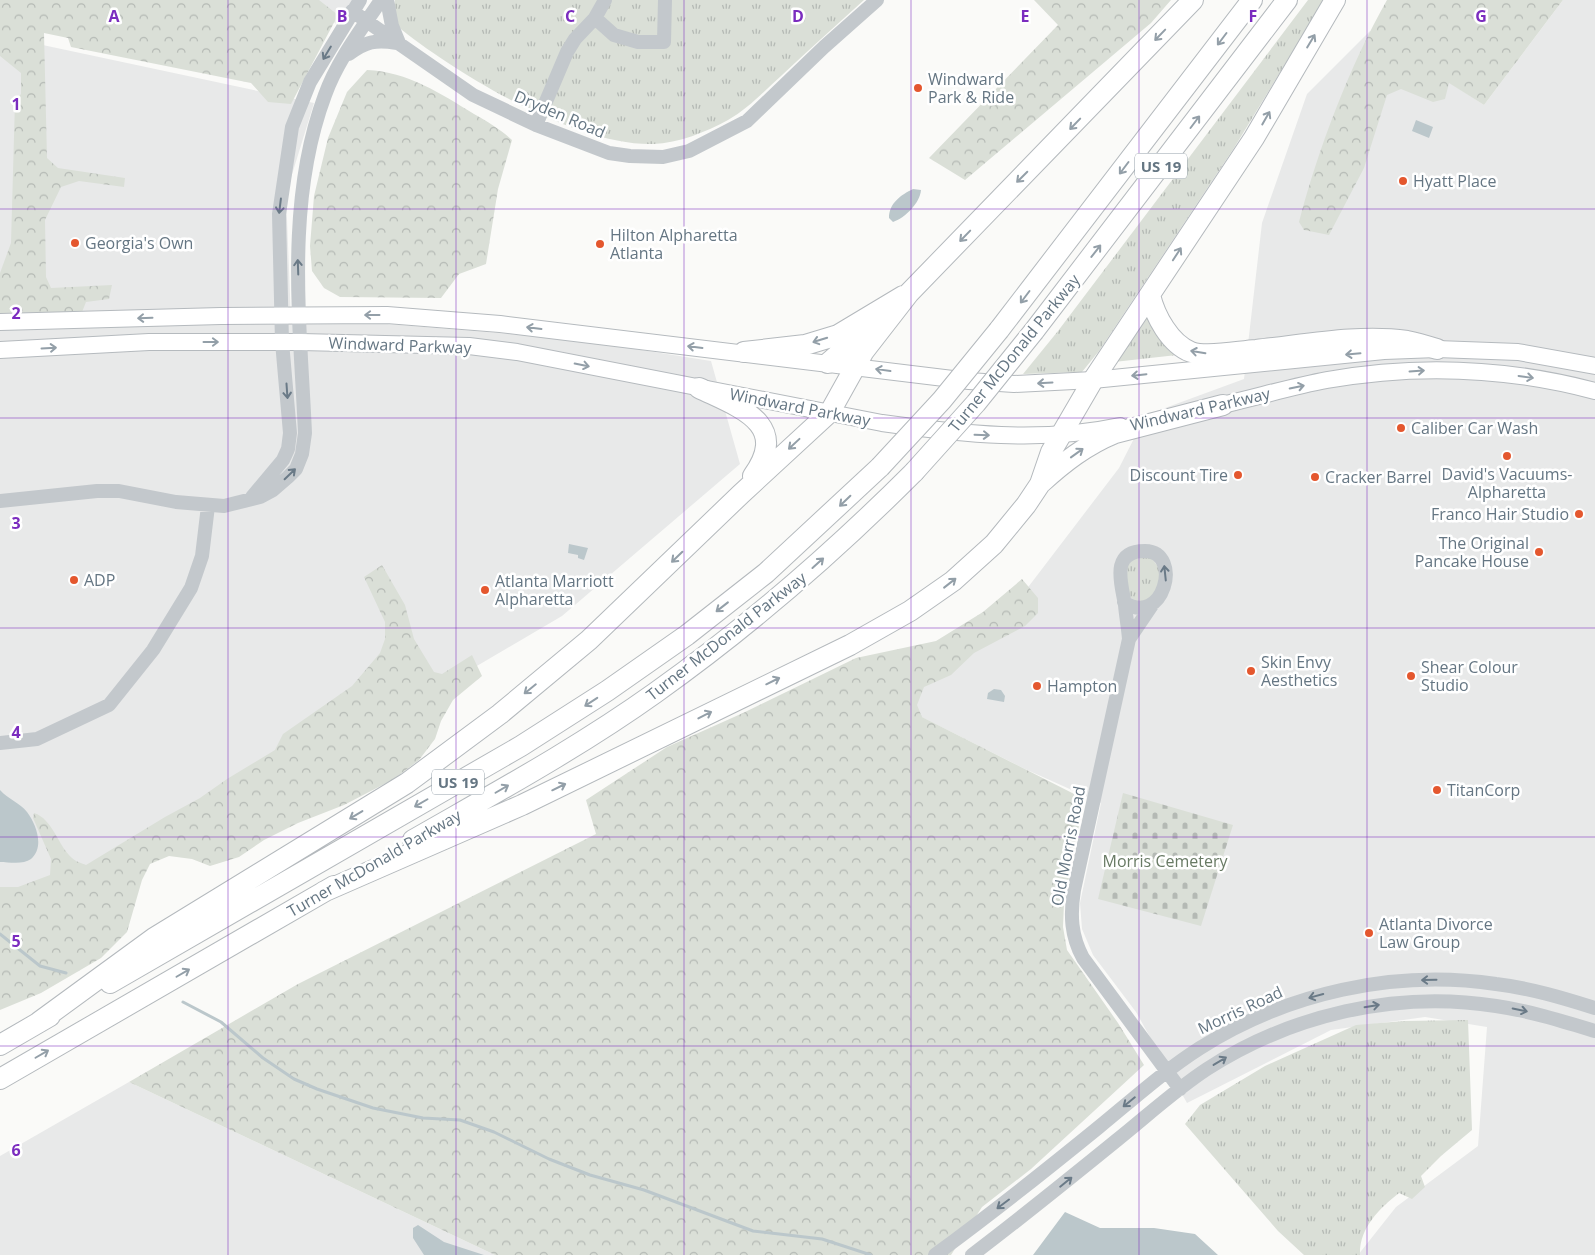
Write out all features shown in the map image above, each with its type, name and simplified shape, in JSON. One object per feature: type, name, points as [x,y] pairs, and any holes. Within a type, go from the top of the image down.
[{"type":"highway","points":[[39,1022],[154,938],[374,804],[436,763],[500,714],[589,640],[741,494],[830,412],[855,366],[909,293],[1194,0]]},
{"type":"highway","name":"Turner McDonald Parkway","points":[[0,1045],[520,746],[607,691],[687,635],[766,573],[880,467],[942,400],[1000,330],[1252,0]]},
{"type":"highway","name":"Turner McDonald Parkway","points":[[0,1079],[540,767],[654,694],[766,609],[858,528],[914,472],[976,403],[1034,331],[1287,0]]},
{"type":"highway","points":[[1040,484],[1051,452],[1093,380],[1254,138],[1335,0]]},
{"type":"highway","points":[[744,352],[805,345],[838,335],[909,293]]},
{"type":"highway","points":[[1150,295],[1152,304],[1165,328],[1176,341],[1191,352],[1222,353],[1365,340],[1408,341],[1437,349]]},
{"type":"highway","points":[[828,363],[863,333],[887,321]]},
{"type":"highway","points":[[699,388],[745,410],[759,422],[765,435],[765,452],[760,467],[741,494]]},
{"type":"highway","points":[[323,892],[522,805],[889,624],[932,597],[974,563],[1013,522],[1040,484],[1075,453],[1099,439],[1115,433],[1223,405]]},
{"type":"main road","name":"Windward Parkway","points":[[0,322],[387,315],[500,324],[744,352],[968,381],[1014,384],[1093,380],[1384,351],[1437,349],[1479,349],[1518,352],[1595,366]]},
{"type":"main road","name":"Windward Parkway","points":[[0,350],[149,342],[393,343],[479,347],[517,352],[882,423],[979,436],[1061,434],[1113,428],[1223,405],[1287,389],[1369,374],[1431,370],[1477,372],[1563,382],[1595,391]]},
{"type":"main road","points":[[1477,372],[1479,349]]},
{"type":"street","points":[[0,501],[98,490],[120,491],[176,502],[224,506],[273,490],[296,469],[302,454],[305,433],[298,256],[301,201],[306,168],[314,128],[325,93],[342,60],[381,0]]},
{"type":"street","points":[[342,60],[361,45],[373,41],[399,43],[392,26],[387,0]]},
{"type":"street","points":[[536,125],[567,52],[575,39],[595,18],[605,0]]},
{"type":"street","points":[[595,18],[614,35],[638,42],[664,42],[666,0]]},
{"type":"street","name":"Dryden Road","points":[[356,6],[367,20],[473,95],[536,125],[609,153],[663,157],[689,151],[747,121],[824,47],[877,0]]},
{"type":"street","points":[[250,499],[274,473],[288,449],[290,433],[282,342],[279,214],[292,127],[310,82],[356,6]]},
{"type":"street","points":[[0,743],[37,739],[109,705],[153,650],[190,588],[202,556],[208,506]]},
{"type":"street","name":"Old Morris Road","points":[[1129,639],[1162,593],[1167,576],[1166,568],[1161,559],[1151,552],[1136,552],[1123,562],[1119,578],[1129,639],[1074,890],[1072,920],[1075,940],[1083,958],[1180,1089]]},
{"type":"street","points":[[1124,602],[1140,608],[1152,605]]},
{"type":"street","name":"Morris Road","points":[[935,1255],[1023,1189],[1167,1071],[1214,1040],[1259,1017],[1317,996],[1380,983],[1433,980],[1489,983],[1524,989],[1595,1008]]},
{"type":"street","points":[[972,1255],[1042,1202],[1180,1089],[1233,1053],[1281,1030],[1333,1014],[1386,1004],[1431,1001],[1487,1004],[1529,1012],[1595,1031]]},
{"type":"shaded area","points":[[304,0],[358,0],[343,29]]},
{"type":"shaded area","points":[[1563,0],[1595,0],[1595,1255],[1358,1255],[1396,1207],[1478,1146],[1487,1027],[1425,1017],[1331,1030],[1187,1103],[1136,1012],[1093,955],[1082,929],[1080,903],[1101,803],[1025,769],[876,694],[955,647],[1029,586],[1119,468],[1146,415],[1244,379],[1262,223],[1307,94],[1370,31],[1484,105]]},
{"type":"shaded area","points":[[0,44],[38,44],[314,103],[286,194],[291,320],[338,320],[572,339],[711,361],[740,464],[562,616],[0,946]]},
{"type":"shaded area","points":[[1416,120],[1433,127],[1429,138],[1412,131]]},
{"type":"shaded area","points":[[913,189],[921,190],[915,205],[907,214],[893,222],[889,218],[893,204]]},
{"type":"shaded area","points":[[569,544],[588,548],[584,560],[578,558],[578,555],[568,553]]},
{"type":"shaded area","points":[[994,689],[1001,690],[1005,696],[1004,702],[987,699],[988,693]]},
{"type":"shaded area","points":[[0,790],[24,809],[36,829],[38,848],[28,861],[20,863],[0,862]]},
{"type":"shaded area","points":[[129,1082],[495,1255],[0,1255],[0,1156]]},
{"type":"shaded area","points":[[1065,1212],[1100,1228],[1154,1228],[1195,1234],[1218,1255],[1033,1255]]},
{"type":"shaded area","points":[[418,1225],[444,1242],[484,1255],[424,1255],[413,1238],[413,1228]]},
{"type":"green space","points":[[0,0],[319,0],[338,15],[291,104],[268,102],[251,83],[71,47],[68,38],[44,33],[47,158],[58,168],[125,178],[124,187],[79,181],[61,187],[45,220],[46,277],[51,288],[112,285],[109,299],[86,302],[82,312],[0,313],[0,273],[11,243],[15,101],[21,94],[21,73],[0,56]]},
{"type":"green space","points":[[395,0],[864,0],[756,100],[735,116],[711,129],[692,136],[673,142],[653,144],[622,141],[589,133],[518,104],[451,65],[397,26],[393,10]]},
{"type":"green space","points":[[1034,0],[1171,0],[1151,23],[965,180],[929,158],[1058,25]]},
{"type":"green space","points":[[1308,0],[1324,0],[1234,148],[1099,351],[1082,372],[1023,374],[1058,331]]},
{"type":"green space","points":[[1387,0],[1563,0],[1484,105],[1449,83],[1445,99],[1433,102],[1401,89],[1387,95],[1364,168],[1329,235],[1304,230],[1299,222],[1325,137],[1360,52]]},
{"type":"green space","points":[[367,70],[396,75],[423,85],[489,123],[512,140],[498,189],[486,264],[459,274],[441,298],[340,297],[324,288],[312,271],[310,246],[314,196],[328,138],[347,92]]},
{"type":"green space","points":[[1147,312],[1177,355],[1114,362]]},
{"type":"green space","points":[[1150,557],[1162,571],[1155,595],[1139,604],[1125,593],[1128,563],[1133,559]]},
{"type":"green space","points":[[382,565],[405,605],[414,639],[434,672],[442,674],[472,655],[482,676],[453,700],[441,721],[435,739],[419,760],[394,779],[344,805],[298,823],[264,840],[239,857],[210,866],[192,859],[169,856],[150,864],[142,880],[127,932],[101,958],[41,993],[0,1010],[0,887],[18,887],[50,875],[51,859],[33,818],[34,813],[46,821],[72,858],[86,865],[200,798],[275,750],[283,734],[352,686],[380,653],[385,639],[385,622],[364,577]]},
{"type":"green space","points":[[1022,579],[1038,598],[1038,613],[1025,626],[974,653],[951,675],[924,687],[917,705],[922,717],[1084,799],[1064,903],[1063,927],[1067,950],[1118,1023],[1144,1065],[1031,1169],[982,1207],[951,1255],[495,1255],[129,1082],[298,984],[596,834],[586,800],[667,747],[743,713],[856,658],[936,641],[983,612]]},
{"type":"green space","name":"Morris Cemetery","points":[[1123,793],[1233,825],[1201,926],[1098,899]]},
{"type":"green space","points":[[1468,1020],[1472,1130],[1421,1176],[1425,1187],[1412,1199],[1399,1193],[1384,1206],[1372,1220],[1363,1236],[1360,1255],[1304,1255],[1278,1231],[1185,1124],[1200,1105],[1265,1066],[1356,1025],[1404,1021]]},
{"type":"waterway","points":[[0,934],[40,966],[66,973]]},
{"type":"waterway","points":[[183,1002],[221,1022],[263,1058],[294,1079],[317,1089],[373,1108],[423,1118],[460,1120],[494,1132],[549,1159],[590,1175],[644,1190],[753,1231],[822,1239],[871,1255]]},
{"type":"place","name":"Windward Park & Ride","points":[[918,88]]},
{"type":"place","name":"Hyatt Place","points":[[1403,181]]},
{"type":"place","name":"Georgia's Own","points":[[75,243]]},
{"type":"place","name":"Hilton Alpharetta Atlanta","points":[[600,244]]},
{"type":"place","name":"Caliber Car Wash","points":[[1401,428]]},
{"type":"place","name":"David's Vacuums- Alpharetta","points":[[1507,456]]},
{"type":"place","name":"Discount Tire","points":[[1238,475]]},
{"type":"place","name":"Cracker Barrel","points":[[1315,477]]},
{"type":"place","name":"Franco Hair Studio","points":[[1579,514]]},
{"type":"place","name":"The Original Pancake House","points":[[1539,552]]},
{"type":"place","name":"ADP","points":[[74,580]]},
{"type":"place","name":"Atlanta Marriott Alpharetta","points":[[485,590]]},
{"type":"place","name":"Skin Envy Aesthetics","points":[[1251,671]]},
{"type":"place","name":"Shear Colour Studio","points":[[1411,676]]},
{"type":"place","name":"Hampton","points":[[1037,686]]},
{"type":"place","name":"TitanCorp","points":[[1437,790]]},
{"type":"place","name":"Atlanta Divorce Law Group","points":[[1369,933]]}]
